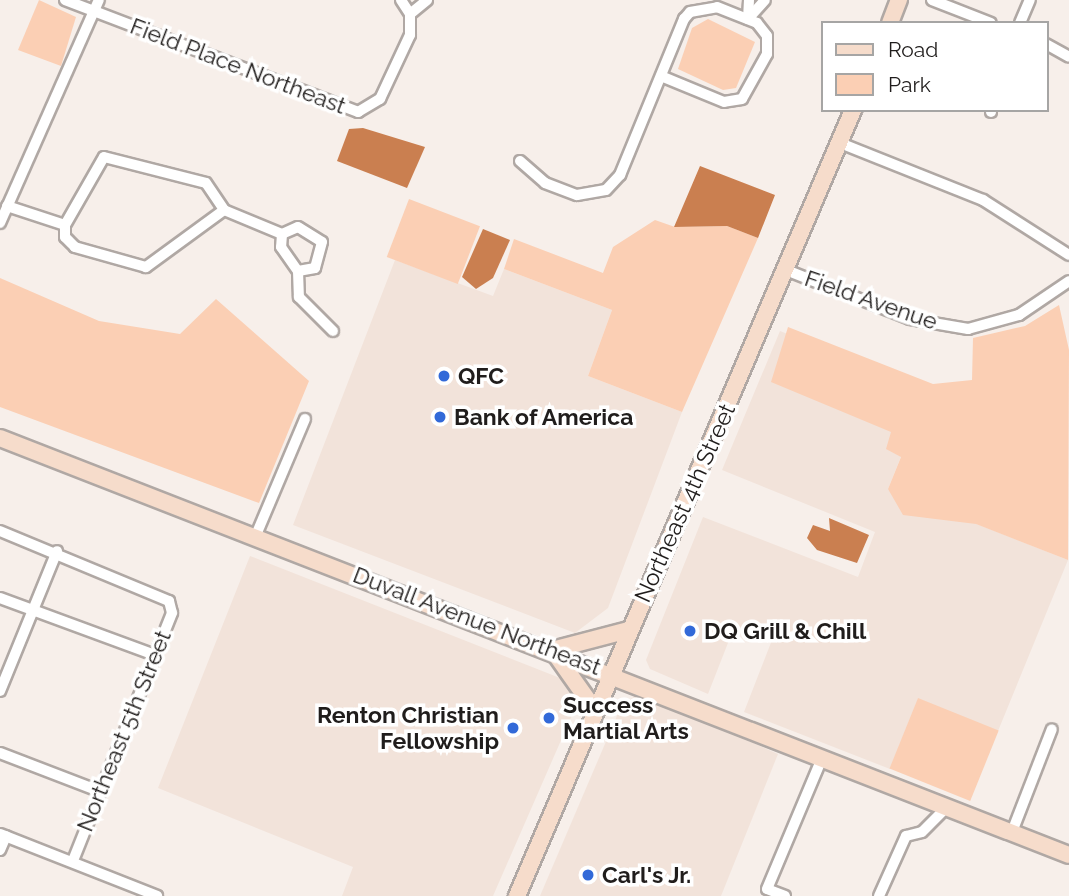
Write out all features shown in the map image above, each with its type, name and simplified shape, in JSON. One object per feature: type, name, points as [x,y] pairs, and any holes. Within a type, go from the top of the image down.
[{"type":"main road","points":[[891,21],[899,0]]},
{"type":"main road","name":"Northeast 4th Street","points":[[517,896],[610,673],[852,112]]},
{"type":"main road","name":"Duvall Avenue Northeast","points":[[0,438],[824,756],[1069,855]]},
{"type":"main road","points":[[595,710],[552,650],[629,630]]},
{"type":"street","name":"Field Place Northeast","points":[[65,0],[358,112],[372,107],[410,35],[410,13]]},
{"type":"street","points":[[0,223],[99,0]]},
{"type":"street","points":[[401,0],[410,13],[427,0]]},
{"type":"street","points":[[748,19],[749,0]]},
{"type":"street","points":[[748,19],[765,0]]},
{"type":"street","points":[[932,0],[965,18]]},
{"type":"street","points":[[1021,21],[1030,0]]},
{"type":"street","points":[[520,161],[545,183],[576,195],[606,190],[620,175],[660,76],[690,12],[707,6],[748,19],[768,43],[753,87],[742,99],[724,102],[660,76]]},
{"type":"street","points":[[1048,45],[1069,57]]},
{"type":"street","points":[[840,142],[983,200],[1069,255]]},
{"type":"street","points":[[65,225],[104,157],[206,183],[224,210],[282,234],[298,226],[322,242],[315,268],[298,271]]},
{"type":"street","points":[[7,206],[65,225],[75,247],[146,267],[224,210]]},
{"type":"street","points":[[282,234],[281,247],[298,271],[299,297],[333,331]]},
{"type":"street","name":"Field Avenue","points":[[786,270],[910,319],[968,329],[1020,314],[1069,281]]},
{"type":"street","points":[[256,536],[305,419]]},
{"type":"street","points":[[0,531],[57,551],[0,691]]},
{"type":"street","name":"Northeast 5th Street","points":[[57,551],[169,601],[172,613],[73,860]]},
{"type":"street","points":[[0,598],[155,655]]},
{"type":"street","points":[[1012,832],[1052,729]]},
{"type":"street","points":[[0,753],[99,791]]},
{"type":"street","points":[[785,896],[767,889],[824,756]]},
{"type":"street","points":[[879,896],[905,835],[922,832],[948,806]]},
{"type":"street","points":[[0,850],[3,835],[73,860],[157,896]]},
{"type":"shaded area","points":[[363,128],[425,147],[407,188],[337,161],[349,129]]},
{"type":"shaded area","points":[[700,166],[775,195],[758,238],[727,226],[674,227]]},
{"type":"shaded area","points":[[483,229],[510,240],[493,278],[476,289],[462,277]]},
{"type":"shaded area","points":[[395,260],[493,296],[504,269],[612,310],[588,376],[682,412],[608,608],[575,633],[293,525]]},
{"type":"shaded area","points":[[780,331],[928,389],[888,489],[1068,560],[998,731],[918,699],[890,769],[744,712],[772,640],[735,625],[708,694],[650,669],[646,660],[703,517],[858,577],[875,532],[722,470]]},
{"type":"shaded area","points":[[829,518],[869,535],[857,563],[817,550],[807,538],[813,525],[830,531]]},
{"type":"shaded area","points":[[250,556],[560,678],[574,690],[576,706],[493,896],[342,896],[353,867],[158,788]]},
{"type":"shaded area","points":[[641,693],[778,754],[721,896],[540,896],[622,704]]},
{"type":"green space","points":[[39,0],[76,17],[61,66],[18,50]]},
{"type":"green space","points":[[708,19],[755,42],[736,88],[723,90],[678,69],[692,28]]},
{"type":"green space","points":[[409,199],[480,226],[458,284],[387,257]]},
{"type":"green space","points":[[655,220],[675,227],[727,226],[758,238],[682,412],[588,376],[612,310],[504,269],[514,239],[603,273],[613,247]]},
{"type":"green space","points":[[0,278],[99,321],[180,334],[216,299],[309,381],[259,503],[0,407]]},
{"type":"green space","points":[[1059,305],[1069,350],[1068,560],[976,524],[903,515],[888,489],[901,457],[886,449],[891,432],[771,382],[788,327],[933,384],[972,380],[973,338],[1025,326]]},
{"type":"green space","points":[[918,698],[999,731],[970,801],[890,768]]},
{"type":"place","name":"QFC","points":[[444,376]]},
{"type":"place","name":"Bank of America","points":[[440,417]]},
{"type":"place","name":"DQ Grill & Chill","points":[[690,631]]},
{"type":"place","name":"Success Martial Arts","points":[[549,718]]},
{"type":"place","name":"Renton Christian Fellowship","points":[[513,728]]},
{"type":"place","name":"Carl's Jr.","points":[[588,875]]}]
